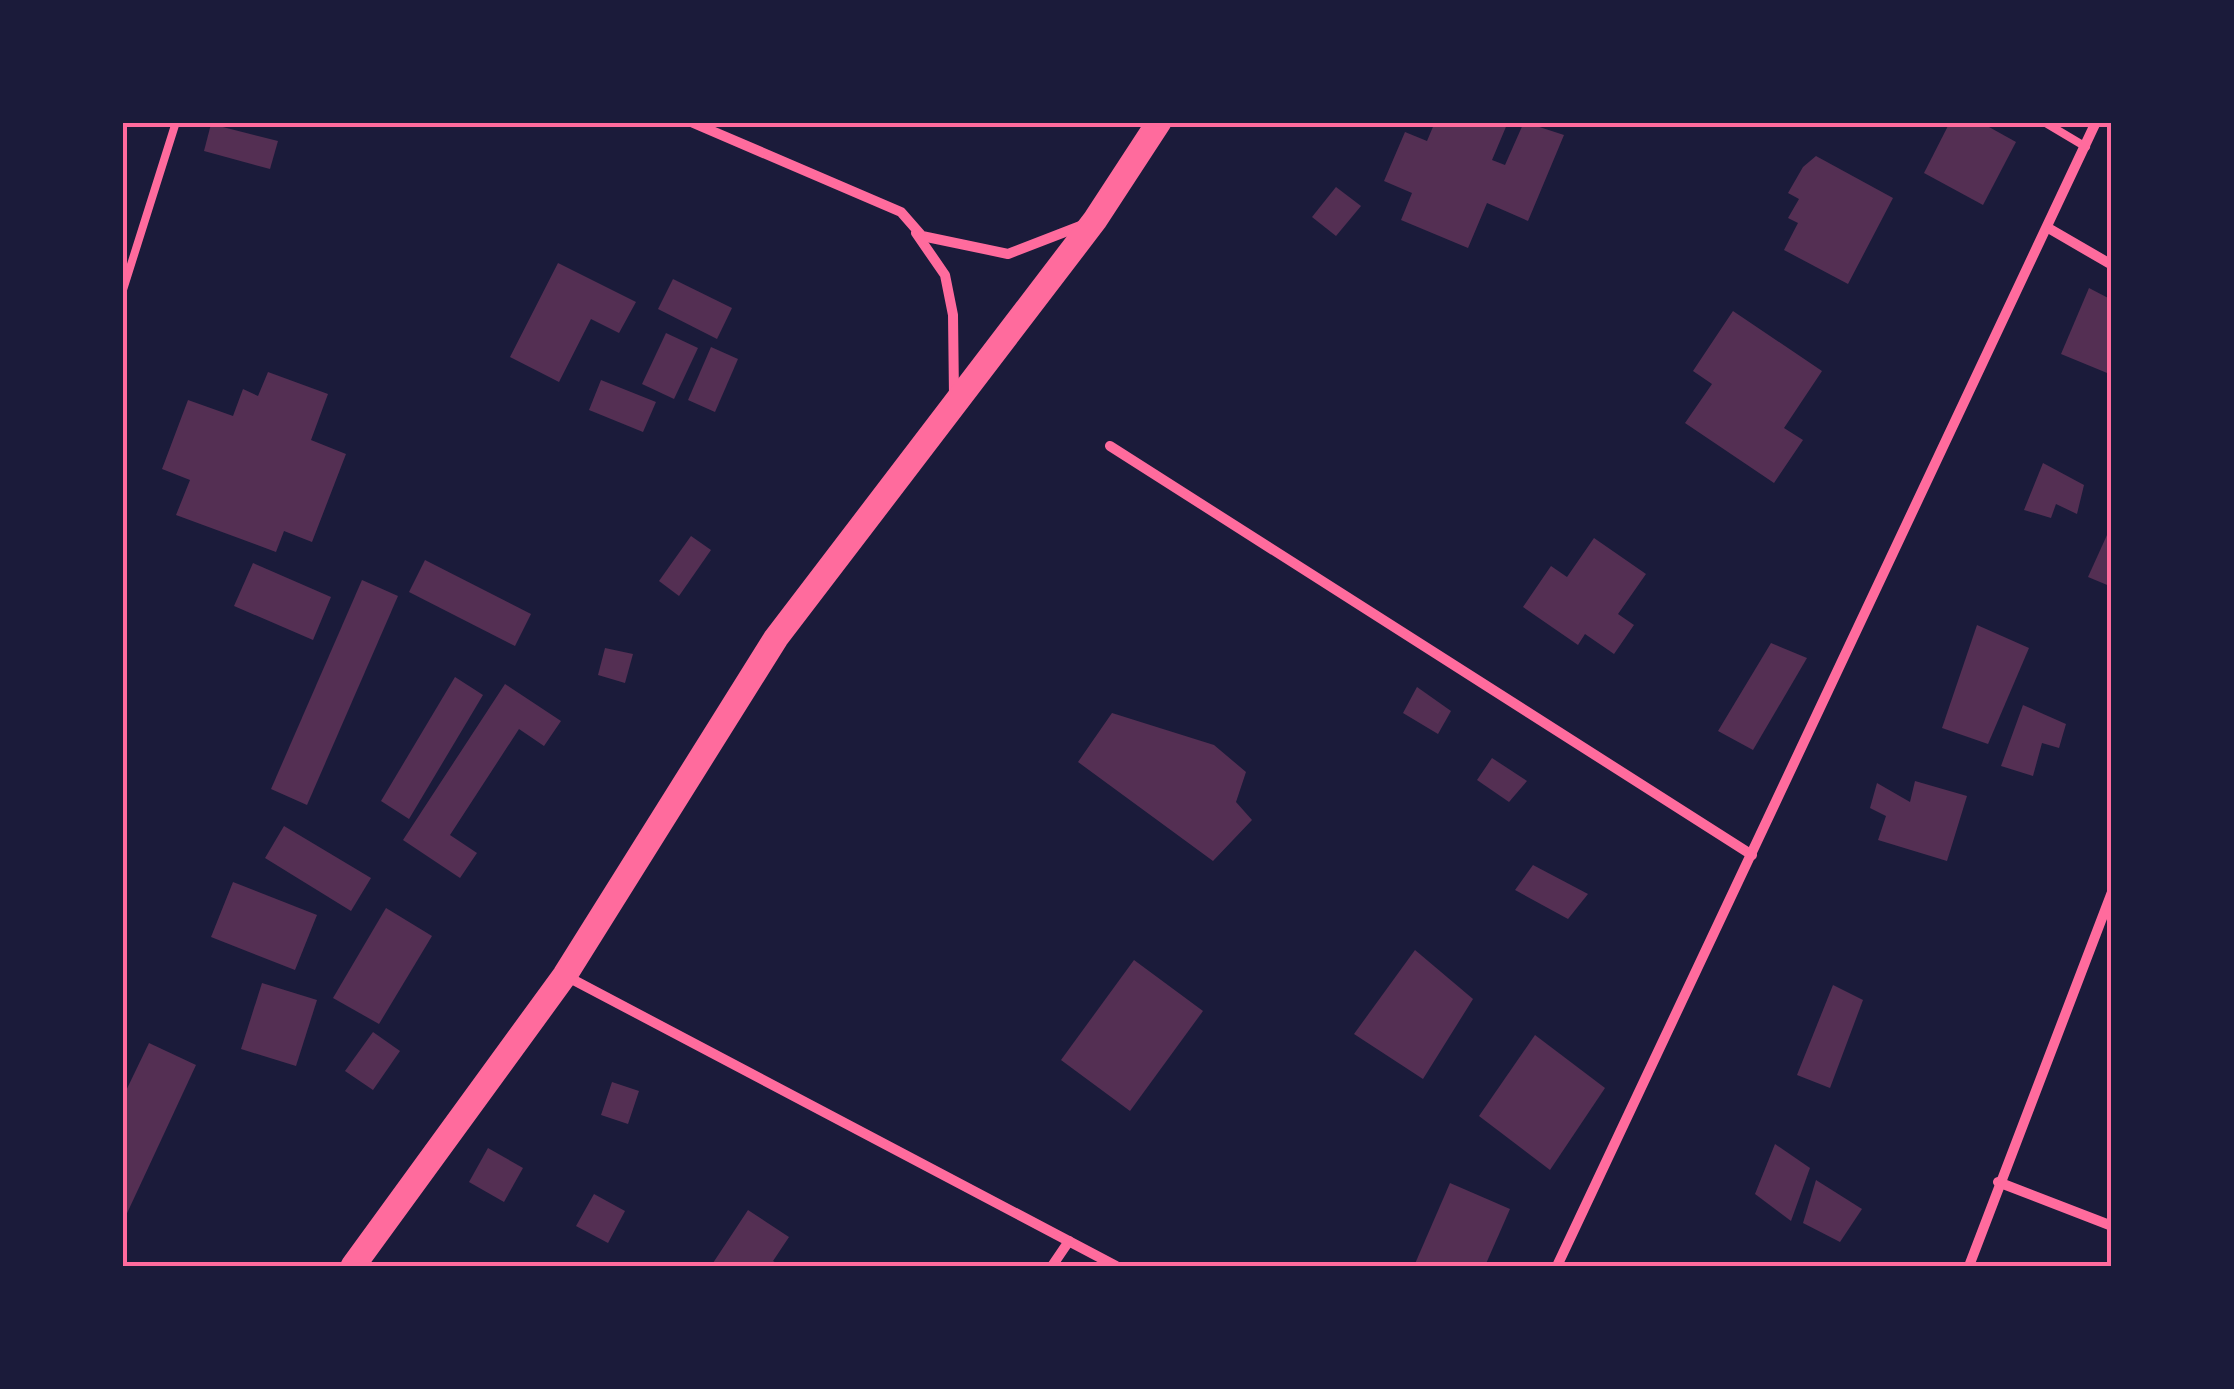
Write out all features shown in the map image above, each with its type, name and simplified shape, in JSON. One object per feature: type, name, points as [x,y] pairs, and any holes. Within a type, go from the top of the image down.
[{"type":"main road","points":[[353,1266],[565,975],[776,638],[1095,220],[1159,122]]},
{"type":"street","points":[[691,122],[902,212],[922,236],[1008,254],[1095,220]]},
{"type":"street","points":[[1557,1266],[2050,229],[2096,122]]},
{"type":"street","points":[[902,212],[946,274],[953,315],[955,405]]},
{"type":"street","points":[[2050,229],[2112,265]]},
{"type":"street","points":[[1110,446],[1752,855]]},
{"type":"street","points":[[1970,1266],[1998,1182],[2112,892]]},
{"type":"street","points":[[565,975],[1116,1266]]},
{"type":"street","points":[[1998,1182],[2112,1226]]},
{"type":"street","points":[[1052,1266],[1068,1241]]},
{"type":"lane","points":[[122,294],[176,122]]},
{"type":"lane","points":[[2044,122],[2086,146]]},
{"type":"building","points":[[1435,122],[1508,122],[1492,160],[1505,165],[1524,122],[1564,135],[1528,221],[1487,203],[1468,248],[1401,220],[1412,193],[1384,181],[1405,132],[1427,141]]},
{"type":"building","points":[[1950,122],[1980,122],[2016,142],[1983,205],[1924,173]]},
{"type":"building","points":[[211,124],[278,141],[270,169],[204,151]]},
{"type":"building","points":[[1816,156],[1893,198],[1848,284],[1784,250],[1798,223],[1788,218],[1799,199],[1788,193],[1803,167]]},
{"type":"building","points":[[1336,187],[1361,206],[1336,236],[1312,217]]},
{"type":"building","points":[[558,263],[636,302],[619,333],[591,319],[559,382],[510,357]]},
{"type":"building","points":[[673,279],[732,308],[717,339],[658,309]]},
{"type":"building","points":[[2089,288],[2112,300],[2112,375],[2061,354]]},
{"type":"building","points":[[1733,311],[1822,371],[1784,428],[1803,440],[1774,483],[1685,423],[1712,384],[1693,371]]},
{"type":"building","points":[[666,333],[698,348],[674,399],[642,384]]},
{"type":"building","points":[[711,347],[738,359],[715,412],[688,400]]},
{"type":"building","points":[[268,372],[328,394],[311,440],[346,454],[312,542],[284,531],[276,552],[176,515],[190,480],[162,469],[188,400],[233,416],[243,389],[258,396]]},
{"type":"building","points":[[601,380],[656,402],[643,432],[589,410]]},
{"type":"building","points":[[2043,463],[2084,485],[2077,514],[2056,504],[2051,518],[2024,510]]},
{"type":"building","points":[[2112,524],[2112,587],[2088,577]]},
{"type":"building","points":[[691,536],[711,550],[679,596],[659,581]]},
{"type":"building","points":[[1594,538],[1646,574],[1618,614],[1634,625],[1614,654],[1585,634],[1578,645],[1523,607],[1551,566],[1567,577]]},
{"type":"building","points":[[425,560],[531,614],[515,646],[409,592]]},
{"type":"building","points":[[253,563],[331,597],[313,640],[234,606]]},
{"type":"building","points":[[362,580],[398,596],[307,805],[271,789]]},
{"type":"building","points":[[1977,625],[2029,648],[1988,744],[1942,728]]},
{"type":"building","points":[[1771,643],[1807,658],[1753,750],[1718,731]]},
{"type":"building","points":[[605,648],[633,654],[625,683],[598,675]]},
{"type":"building","points":[[455,677],[483,695],[409,819],[381,801]]},
{"type":"building","points":[[505,684],[561,721],[544,746],[519,729],[450,835],[477,853],[460,878],[403,840]]},
{"type":"building","points":[[1417,687],[1451,711],[1438,734],[1403,713]]},
{"type":"building","points":[[2023,705],[2066,724],[2059,748],[2042,743],[2033,776],[2001,766]]},
{"type":"building","points":[[1112,713],[1214,745],[1246,772],[1236,802],[1252,820],[1213,861],[1078,762]]},
{"type":"building","points":[[1492,758],[1527,781],[1509,802],[1477,780]]},
{"type":"building","points":[[1915,781],[1967,796],[1947,861],[1878,840],[1886,816],[1870,808],[1877,783],[1910,802]]},
{"type":"building","points":[[284,826],[371,878],[351,911],[265,858]]},
{"type":"building","points":[[1533,865],[1588,894],[1568,919],[1515,890]]},
{"type":"building","points":[[233,882],[317,915],[295,970],[211,937]]},
{"type":"building","points":[[386,908],[432,936],[379,1024],[333,998]]},
{"type":"building","points":[[1415,950],[1473,999],[1423,1079],[1354,1034]]},
{"type":"building","points":[[1134,960],[1203,1011],[1130,1111],[1061,1060]]},
{"type":"building","points":[[262,983],[317,1000],[296,1066],[241,1049]]},
{"type":"building","points":[[1833,985],[1863,1000],[1830,1088],[1797,1075]]},
{"type":"building","points":[[373,1032],[400,1051],[373,1090],[345,1071]]},
{"type":"building","points":[[1535,1035],[1605,1088],[1550,1170],[1479,1116]]},
{"type":"building","points":[[149,1043],[196,1065],[122,1224],[122,1099]]},
{"type":"building","points":[[612,1082],[639,1091],[628,1124],[601,1115]]},
{"type":"building","points":[[1775,1144],[1810,1168],[1791,1221],[1755,1194]]},
{"type":"building","points":[[488,1148],[523,1168],[504,1202],[469,1182]]},
{"type":"building","points":[[1816,1180],[1862,1209],[1840,1242],[1803,1223]]},
{"type":"building","points":[[1450,1183],[1510,1209],[1485,1266],[1414,1266]]},
{"type":"building","points":[[594,1194],[625,1211],[608,1243],[576,1226]]},
{"type":"building","points":[[748,1210],[789,1237],[773,1261],[782,1266],[711,1266]]}]
